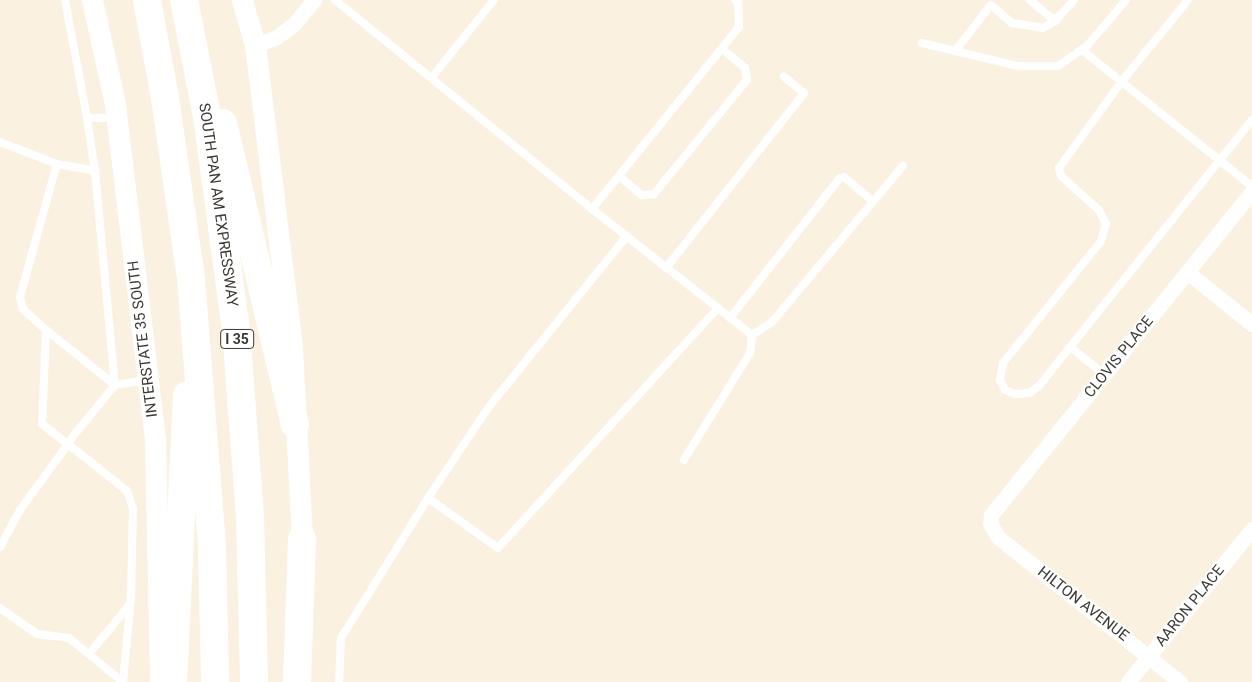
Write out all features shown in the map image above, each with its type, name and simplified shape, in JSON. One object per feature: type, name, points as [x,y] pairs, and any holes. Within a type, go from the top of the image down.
[{"type":"highway","name":"I 35","points":[[147,0],[165,98],[191,278],[212,546],[215,682]]},
{"type":"highway","name":"SOUTH PAN AM EXPRESSWAY","points":[[184,0],[207,116],[236,330],[250,516],[254,682]]},
{"type":"highway","points":[[196,0],[295,425]]},
{"type":"highway","points":[[173,682],[191,278]]},
{"type":"highway","points":[[297,682],[302,539]]},
{"type":"main road","name":"INTERSTATE 35 SOUTH","points":[[92,0],[116,118],[149,380],[159,530],[160,682]]},
{"type":"main road","points":[[242,0],[256,45],[292,347],[308,682]]},
{"type":"street","points":[[256,45],[275,38],[293,25],[314,0]]},
{"type":"street","name":"CLOVIS PLACE","points":[[990,524],[996,507],[1252,192]]},
{"type":"street","points":[[1187,272],[1252,324]]},
{"type":"street","name":"HILTON AVENUE","points":[[990,524],[998,537],[1180,682]]},
{"type":"street","name":"AARON PLACE","points":[[1128,682],[1252,529]]},
{"type":"lane","points":[[65,0],[95,171],[115,386]]},
{"type":"lane","points":[[336,0],[626,237],[752,335]]},
{"type":"lane","points":[[432,77],[494,0]]},
{"type":"lane","points":[[592,209],[739,27],[738,3],[735,0]]},
{"type":"lane","points":[[1030,0],[1055,21]]},
{"type":"lane","points":[[955,51],[993,2],[1012,23],[1026,27],[1043,28],[1055,21],[1074,0]]},
{"type":"lane","points":[[922,44],[1018,66],[1058,66],[1082,50],[1126,0]]},
{"type":"lane","points":[[1188,0],[1122,81],[1059,168],[1061,176],[1099,210],[1106,224],[1101,241],[1003,363],[1000,380],[1005,390],[1015,394],[1029,393],[1039,386],[1252,120]]},
{"type":"lane","points":[[619,176],[642,196],[654,194],[667,179],[747,80],[745,68],[722,49]]},
{"type":"lane","points":[[1082,50],[1252,186]]},
{"type":"lane","points":[[666,268],[804,93],[784,76]]},
{"type":"lane","points":[[87,118],[116,118]]},
{"type":"lane","points":[[0,142],[57,164],[95,171]]},
{"type":"lane","points":[[57,164],[20,297],[23,309],[115,386]]},
{"type":"lane","points":[[752,335],[772,322],[903,166]]},
{"type":"lane","points":[[730,318],[839,179],[844,177],[873,201]]},
{"type":"lane","points":[[339,682],[341,638],[428,498],[488,408],[626,237]]},
{"type":"lane","points":[[428,498],[498,548],[718,308]]},
{"type":"lane","points":[[46,330],[42,424],[127,491],[132,508],[130,604],[123,682]]},
{"type":"lane","points":[[684,460],[750,353],[752,335]]},
{"type":"lane","points":[[1070,347],[1104,374]]},
{"type":"lane","points":[[0,547],[20,510],[68,444],[115,386],[149,380]]},
{"type":"lane","points":[[89,654],[130,604]]},
{"type":"lane","points":[[0,608],[37,634],[69,638],[123,682]]}]
